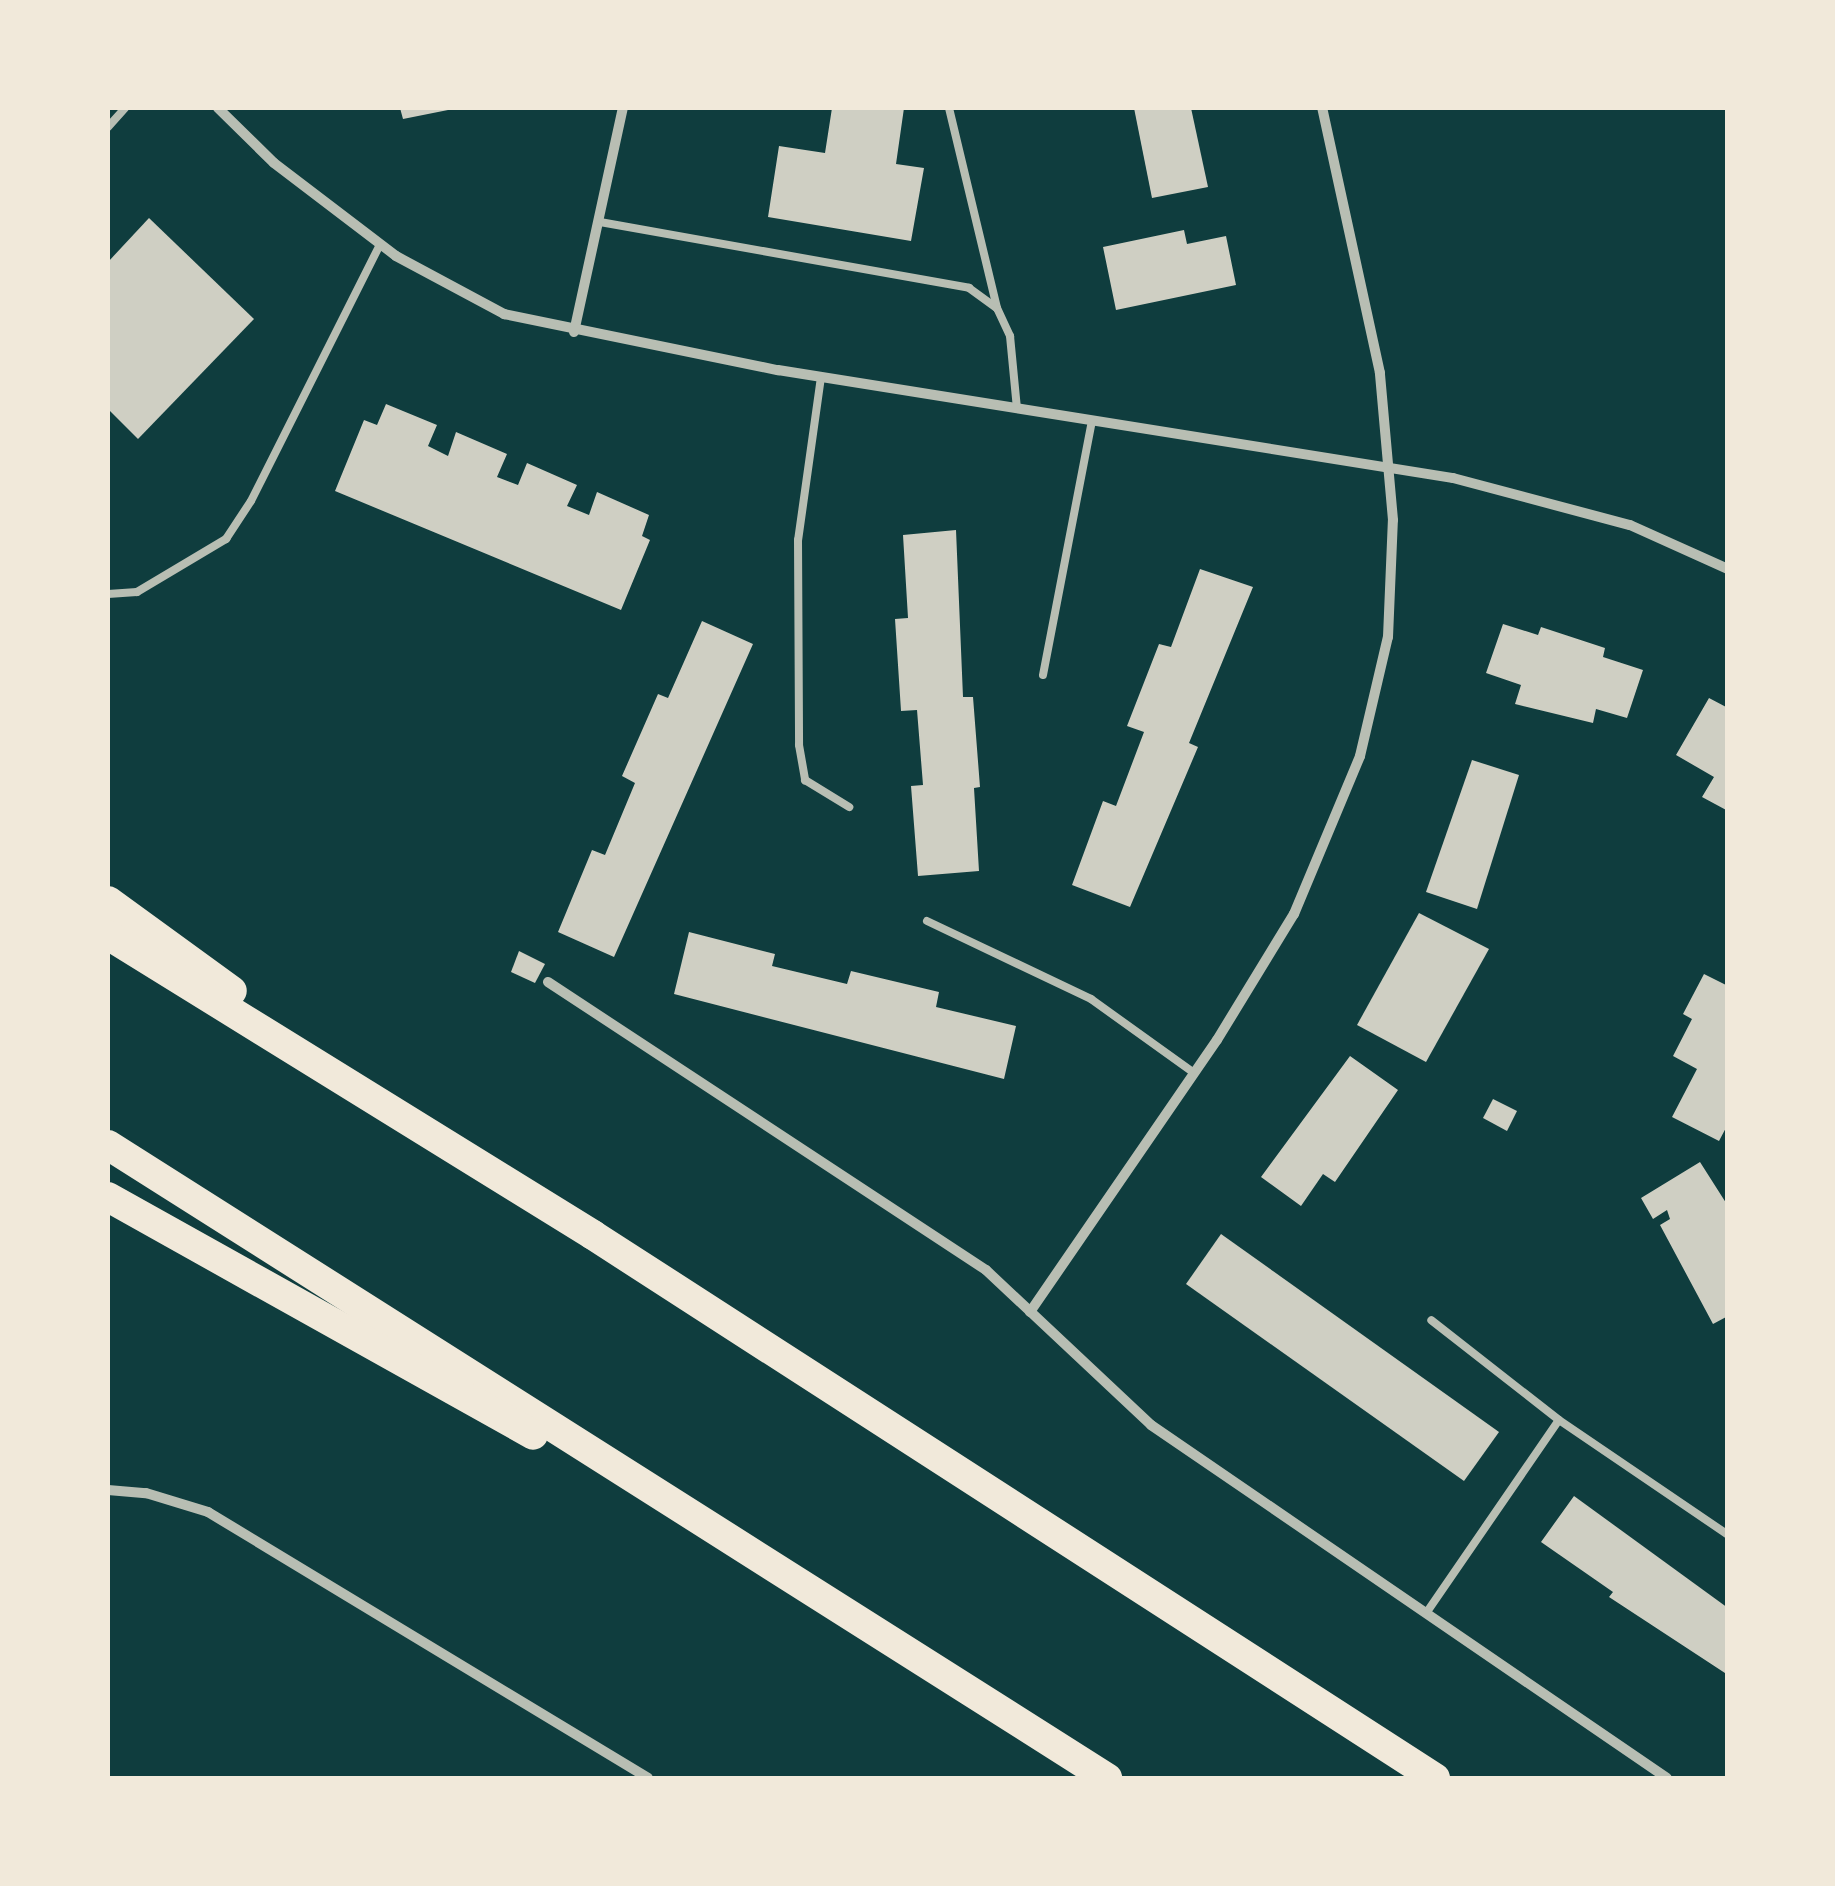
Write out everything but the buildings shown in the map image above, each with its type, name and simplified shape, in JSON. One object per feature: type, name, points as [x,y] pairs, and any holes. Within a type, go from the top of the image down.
[{"type":"highway","points":[[108,901],[450,1147]]},
{"type":"highway","points":[[108,935],[450,1147],[1435,1778]]},
{"type":"highway","points":[[108,1145],[1107,1778]]},
{"type":"highway","points":[[108,1197],[858,1618]]},
{"type":"street","points":[[218,108],[274,163],[380,244],[504,314],[574,332],[821,378],[1454,478],[1630,525],[1728,569]]},
{"type":"street","points":[[574,332],[623,108]]},
{"type":"street","points":[[1030,1312],[1194,1073],[1294,914],[1360,756],[1388,637],[1393,520],[1380,373],[1322,108]]},
{"type":"street","points":[[548,982],[986,1270],[1151,1425],[1429,1609],[1667,1778]]},
{"type":"street","points":[[108,1490],[146,1494],[208,1512],[648,1778]]},
{"type":"lane","points":[[108,127],[125,108]]},
{"type":"lane","points":[[949,108],[997,308],[1010,336],[1017,409]]},
{"type":"lane","points":[[600,222],[969,288],[997,308]]},
{"type":"lane","points":[[108,594],[137,592],[226,539],[252,501],[380,244]]},
{"type":"lane","points":[[821,378],[798,540],[800,745],[805,780],[849,806]]},
{"type":"lane","points":[[1043,675],[1092,421]]},
{"type":"lane","points":[[926,920],[1091,999],[1194,1073]]},
{"type":"lane","points":[[1432,1320],[1559,1420],[1728,1535]]},
{"type":"lane","points":[[1429,1609],[1559,1420]]}]
